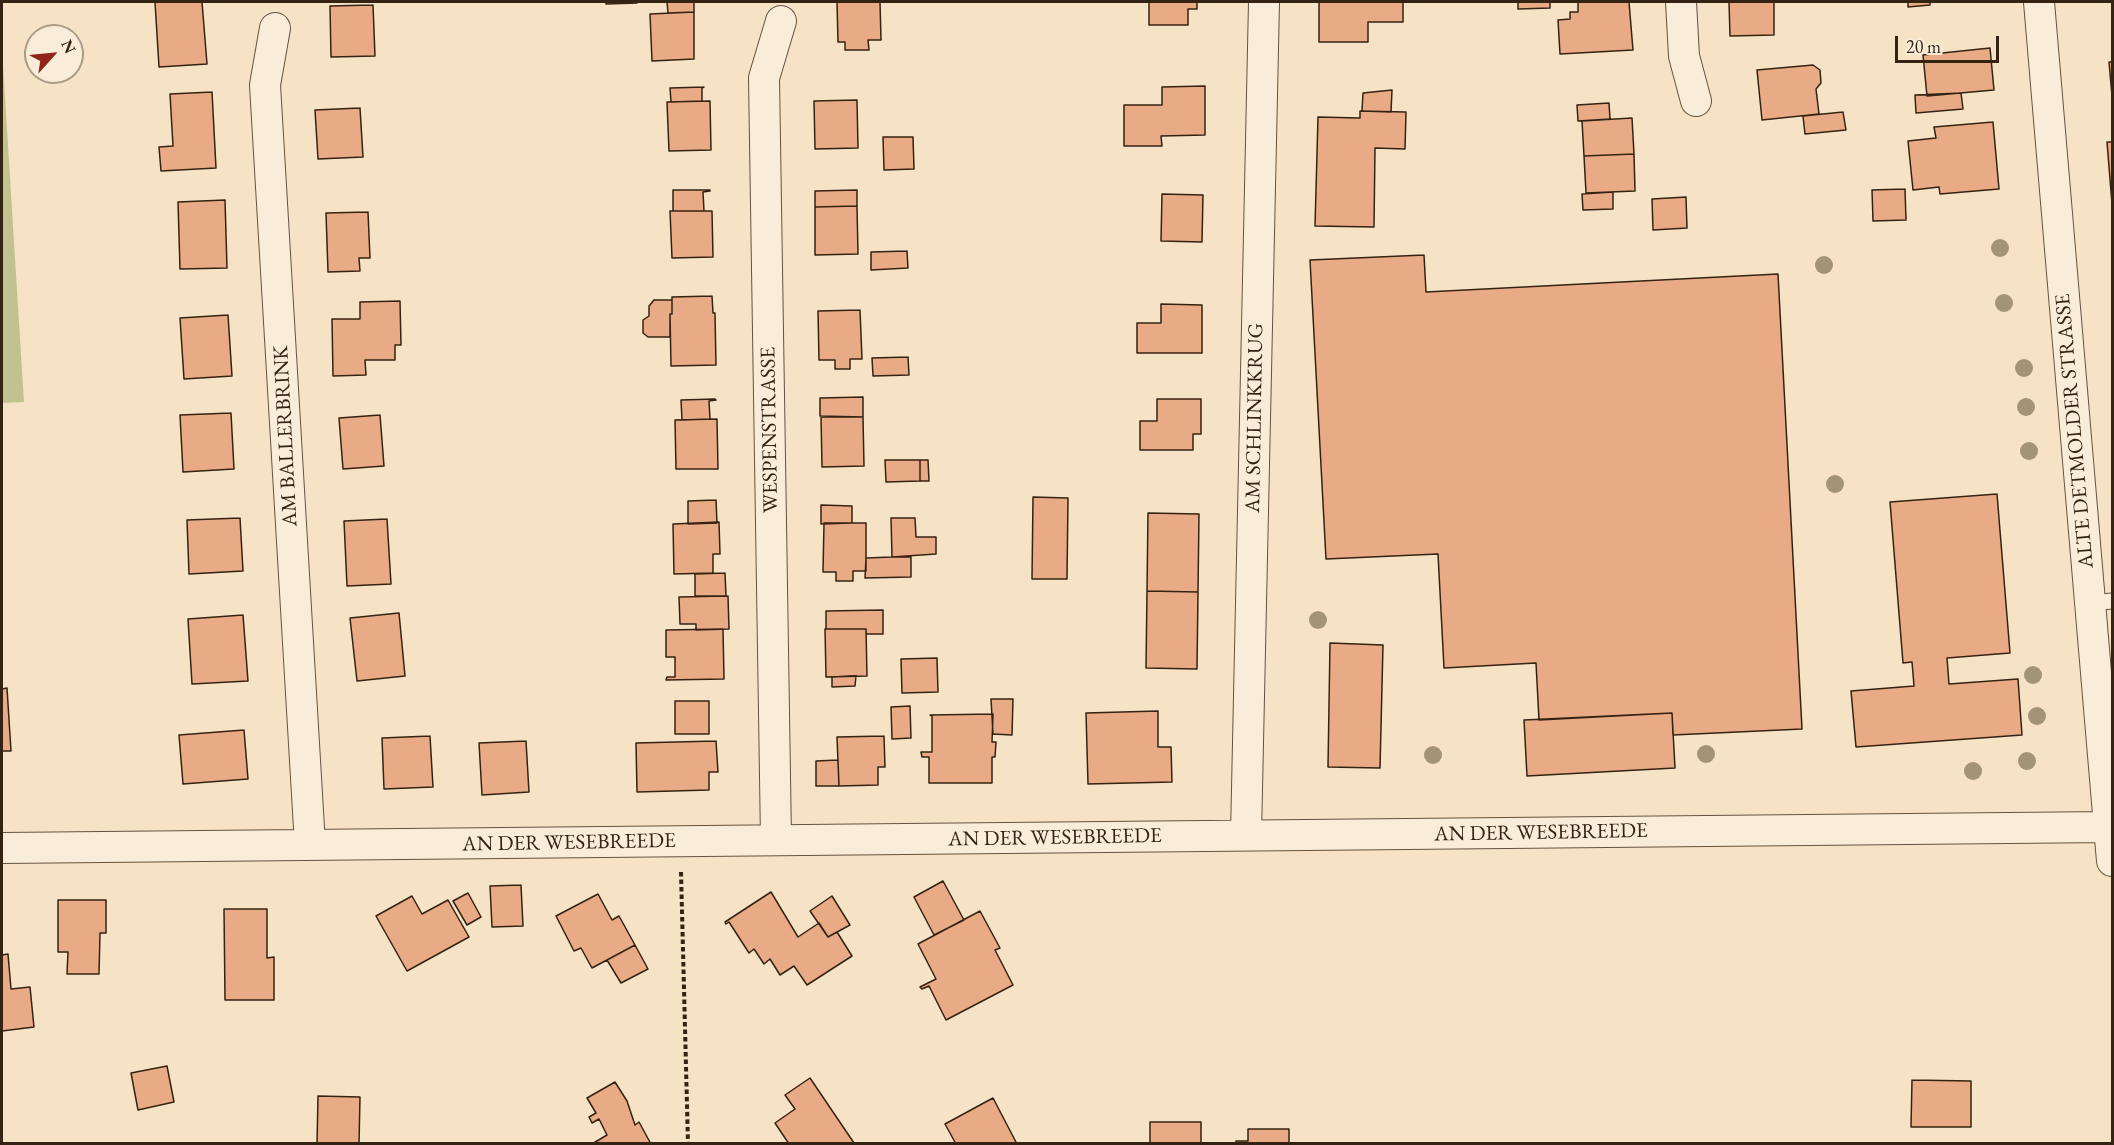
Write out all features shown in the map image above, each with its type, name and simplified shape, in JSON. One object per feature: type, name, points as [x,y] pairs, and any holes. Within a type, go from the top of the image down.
[{"type":"street","name":"AM SCHLINKKRUG","points":[[1246,836],[1264,2]]},
{"type":"street","points":[[1681,2],[1684,56],[1696,101]]},
{"type":"street","name":"ALTE DETMOLDER STRASSE","points":[[2039,2],[2101,602],[2108,827],[2112,861]]},
{"type":"street","name":"WESPENSTRASSE","points":[[776,840],[764,78],[781,21]]},
{"type":"street","name":"AM BALLERBRINK","points":[[275,28],[265,85],[310,845]]},
{"type":"street","name":"AN DER WESEBREEDE","points":[[2,848],[2108,827]]},
{"type":"path","points":[[681,842],[688,1143]]},
{"type":"green space","points":[[2,49],[24,402],[2,403]]},
{"type":"building","points":[[155,2],[202,2],[207,64],[159,67]]},
{"type":"building","points":[[606,2],[637,2],[637,3],[606,4]]},
{"type":"building","points":[[667,2],[694,2],[694,12],[668,13]]},
{"type":"building","points":[[837,2],[880,2],[881,40],[868,40],[869,50],[845,50],[845,42],[838,42]]},
{"type":"building","points":[[1149,2],[1197,2],[1197,9],[1188,9],[1188,25],[1149,25]]},
{"type":"building","points":[[1319,2],[1403,2],[1403,22],[1368,22],[1368,42],[1319,42]]},
{"type":"building","points":[[1518,2],[1550,2],[1550,8],[1518,9]]},
{"type":"building","points":[[1578,2],[1629,2],[1633,50],[1560,54],[1558,20],[1570,19],[1570,12],[1578,12]]},
{"type":"building","points":[[1729,2],[1774,2],[1774,35],[1730,36]]},
{"type":"building","points":[[1908,2],[1930,2],[1930,5],[1908,7]]},
{"type":"building","points":[[373,5],[375,56],[331,57],[330,6]]},
{"type":"building","points":[[694,12],[694,59],[652,61],[650,14]]},
{"type":"building","points":[[1990,48],[1994,90],[1927,96],[1923,55]]},
{"type":"building","points":[[2109,62],[2112,62],[2112,96]]},
{"type":"building","points":[[1813,65],[1820,70],[1821,83],[1816,89],[1819,114],[1762,120],[1757,70]]},
{"type":"building","points":[[1205,86],[1205,135],[1161,136],[1162,146],[1124,146],[1124,105],[1162,105],[1162,87]]},
{"type":"building","points":[[704,87],[702,88],[702,101],[671,102],[670,88]]},
{"type":"building","points":[[1392,90],[1391,112],[1362,111],[1363,93]]},
{"type":"building","points":[[212,92],[216,168],[161,171],[159,147],[173,146],[170,94]]},
{"type":"building","points":[[1961,93],[1963,109],[1916,113],[1915,95]]},
{"type":"building","points":[[857,100],[858,148],[815,149],[814,101]]},
{"type":"building","points":[[710,101],[711,150],[669,151],[667,102]]},
{"type":"building","points":[[1609,103],[1610,119],[1578,121],[1577,105]]},
{"type":"building","points":[[360,108],[363,157],[318,159],[315,110]]},
{"type":"building","points":[[1360,111],[1406,112],[1405,149],[1375,148],[1374,227],[1315,226],[1318,117],[1360,118]]},
{"type":"building","points":[[1843,112],[1846,130],[1805,134],[1803,116]]},
{"type":"building","points":[[1632,118],[1634,154],[1584,156],[1582,121]]},
{"type":"building","points":[[1993,122],[1999,189],[1940,194],[1939,187],[1913,190],[1908,141],[1936,138],[1934,127]]},
{"type":"building","points":[[883,137],[913,137],[914,169],[884,170]]},
{"type":"building","points":[[2107,142],[2112,142],[2112,204]]},
{"type":"building","points":[[1634,154],[1635,191],[1586,193],[1584,156]]},
{"type":"building","points":[[1905,189],[1906,220],[1873,221],[1872,190]]},
{"type":"building","points":[[673,190],[710,190],[703,192],[704,211],[673,211]]},
{"type":"building","points":[[857,190],[857,206],[815,207],[815,191]]},
{"type":"building","points":[[1613,192],[1613,209],[1583,210],[1582,194]]},
{"type":"building","points":[[1162,194],[1203,195],[1202,242],[1161,241]]},
{"type":"building","points":[[1686,197],[1687,228],[1653,230],[1652,199]]},
{"type":"building","points":[[225,200],[227,268],[180,269],[178,202]]},
{"type":"building","points":[[857,206],[858,254],[815,255],[815,207]]},
{"type":"building","points":[[670,211],[712,211],[713,257],[672,258]]},
{"type":"building","points":[[368,212],[370,258],[359,258],[360,271],[328,272],[326,213]]},
{"type":"building","points":[[907,251],[908,268],[871,270],[871,252]]},
{"type":"building","points":[[1424,255],[1426,292],[1778,274],[1802,729],[1673,735],[1672,713],[1539,720],[1536,663],[1444,668],[1438,554],[1326,559],[1310,260]]},
{"type":"building","points":[[712,296],[713,313],[715,313],[716,365],[671,366],[672,297]]},
{"type":"building","points":[[654,300],[672,300],[670,337],[648,337],[643,333],[643,320],[649,316],[649,306]]},
{"type":"building","points":[[400,301],[401,345],[395,345],[395,360],[365,360],[366,375],[333,376],[332,319],[360,319],[360,302]]},
{"type":"building","points":[[1161,304],[1202,305],[1202,353],[1137,353],[1137,323],[1161,323]]},
{"type":"building","points":[[860,310],[862,359],[850,359],[850,369],[835,369],[835,360],[819,360],[818,311]]},
{"type":"building","points":[[228,315],[232,376],[184,379],[180,318]]},
{"type":"building","points":[[908,357],[909,375],[873,376],[872,358]]},
{"type":"building","points":[[863,397],[863,417],[820,416],[820,398]]},
{"type":"building","points":[[715,399],[709,401],[710,419],[682,420],[681,400]]},
{"type":"building","points":[[1157,399],[1201,399],[1201,434],[1193,434],[1193,450],[1140,450],[1140,421],[1157,421]]},
{"type":"building","points":[[231,413],[234,469],[183,472],[180,415]]},
{"type":"building","points":[[380,415],[384,466],[343,469],[339,418]]},
{"type":"building","points":[[821,417],[863,417],[864,466],[822,467]]},
{"type":"building","points":[[717,419],[718,469],[676,469],[675,420]]},
{"type":"building","points":[[885,460],[920,460],[920,481],[886,482]]},
{"type":"building","points":[[920,460],[928,460],[929,481],[920,481]]},
{"type":"building","points":[[1997,494],[2010,653],[1947,658],[1949,684],[2018,679],[2022,735],[1856,747],[1851,691],[1914,686],[1912,662],[1903,663],[1890,502]]},
{"type":"building","points":[[1033,497],[1068,498],[1067,579],[1032,579]]},
{"type":"building","points":[[716,500],[717,523],[688,524],[688,501]]},
{"type":"building","points":[[821,505],[852,506],[852,523],[821,524]]},
{"type":"building","points":[[1148,513],[1199,514],[1198,592],[1147,591]]},
{"type":"building","points":[[240,518],[243,571],[189,574],[187,520]]},
{"type":"building","points":[[891,518],[915,518],[916,537],[936,537],[936,554],[892,557]]},
{"type":"building","points":[[387,519],[391,584],[347,586],[344,521]]},
{"type":"building","points":[[719,522],[720,554],[713,554],[713,573],[674,574],[673,524]]},
{"type":"building","points":[[824,523],[866,523],[866,571],[853,571],[853,581],[836,581],[836,572],[823,572]]},
{"type":"building","points":[[911,557],[911,577],[865,578],[866,558]]},
{"type":"building","points":[[725,573],[726,596],[695,596],[695,574]]},
{"type":"building","points":[[1147,591],[1198,592],[1197,669],[1146,668]]},
{"type":"building","points":[[728,596],[729,629],[696,630],[696,624],[680,624],[679,597]]},
{"type":"building","points":[[883,610],[883,634],[866,634],[866,629],[826,629],[826,611]]},
{"type":"building","points":[[399,613],[405,676],[357,681],[350,618]]},
{"type":"building","points":[[243,615],[248,681],[192,684],[188,619]]},
{"type":"building","points":[[723,629],[724,679],[666,680],[667,677],[675,677],[675,657],[666,657],[666,630]]},
{"type":"building","points":[[825,629],[866,629],[867,676],[826,677]]},
{"type":"building","points":[[1330,643],[1383,645],[1380,768],[1328,767]]},
{"type":"building","points":[[937,658],[938,692],[902,693],[901,659]]},
{"type":"building","points":[[856,676],[855,686],[832,687],[832,677]]},
{"type":"building","points":[[7,688],[11,751],[2,751],[2,689]]},
{"type":"building","points":[[991,699],[1013,699],[1012,735],[993,734]]},
{"type":"building","points":[[675,701],[709,701],[709,734],[675,734]]},
{"type":"building","points":[[910,706],[911,738],[892,739],[891,707]]},
{"type":"building","points":[[1158,711],[1158,747],[1171,747],[1172,782],[1088,784],[1086,713]]},
{"type":"building","points":[[1672,713],[1675,768],[1527,776],[1524,720]]},
{"type":"building","points":[[993,714],[992,742],[996,742],[995,757],[992,757],[992,783],[929,783],[929,757],[922,757],[921,752],[932,752],[932,716],[930,715]]},
{"type":"building","points":[[244,730],[248,779],[183,784],[179,735]]},
{"type":"building","points":[[430,736],[433,787],[384,789],[382,738]]},
{"type":"building","points":[[884,736],[885,767],[878,767],[878,785],[839,786],[837,737]]},
{"type":"building","points":[[526,741],[529,792],[482,795],[479,743]]},
{"type":"building","points":[[716,741],[718,772],[709,772],[709,790],[637,792],[636,743]]},
{"type":"building","points":[[838,760],[839,786],[816,786],[816,761]]},
{"type":"building","points":[[943,881],[964,920],[934,935],[914,897]]},
{"type":"building","points":[[521,885],[523,926],[492,927],[490,886]]},
{"type":"building","points":[[771,892],[798,937],[819,923],[828,937],[837,932],[852,956],[807,985],[794,966],[780,975],[770,959],[764,964],[754,949],[749,953],[729,922],[726,924],[725,922]]},
{"type":"building","points":[[468,893],[481,917],[467,925],[453,901]]},
{"type":"building","points":[[598,894],[612,920],[619,916],[635,945],[592,968],[581,948],[574,951],[556,916]]},
{"type":"building","points":[[412,896],[422,914],[448,900],[469,937],[407,971],[376,916]]},
{"type":"building","points":[[832,896],[850,925],[828,937],[810,911]]},
{"type":"building","points":[[58,900],[106,900],[106,933],[100,933],[99,974],[67,974],[68,952],[58,952]]},
{"type":"building","points":[[224,909],[267,909],[267,958],[274,957],[274,1000],[225,1000]]},
{"type":"building","points":[[980,911],[1000,948],[995,950],[1013,985],[946,1020],[929,986],[922,989],[920,987],[936,979],[918,944]]},
{"type":"building","points":[[635,945],[648,969],[621,983],[607,960]]},
{"type":"building","points":[[8,954],[11,989],[30,987],[34,1027],[2,1031],[2,955]]},
{"type":"building","points":[[167,1066],[174,1102],[138,1110],[131,1073]]},
{"type":"building","points":[[810,1078],[854,1143],[789,1144],[775,1123],[795,1109],[785,1095]]},
{"type":"building","points":[[1912,1080],[1971,1081],[1971,1127],[1911,1127]]},
{"type":"building","points":[[615,1082],[627,1101],[635,1125],[639,1122],[651,1144],[592,1144],[607,1135],[599,1119],[592,1123],[589,1117],[596,1113],[587,1098]]},
{"type":"building","points":[[318,1096],[360,1097],[359,1144],[317,1144]]},
{"type":"building","points":[[993,1098],[1017,1144],[956,1144],[945,1124]]},
{"type":"building","points":[[1150,1122],[1201,1122],[1201,1144],[1150,1144]]},
{"type":"building","points":[[1248,1129],[1289,1129],[1289,1144],[1236,1144],[1236,1141],[1248,1141]]}]
